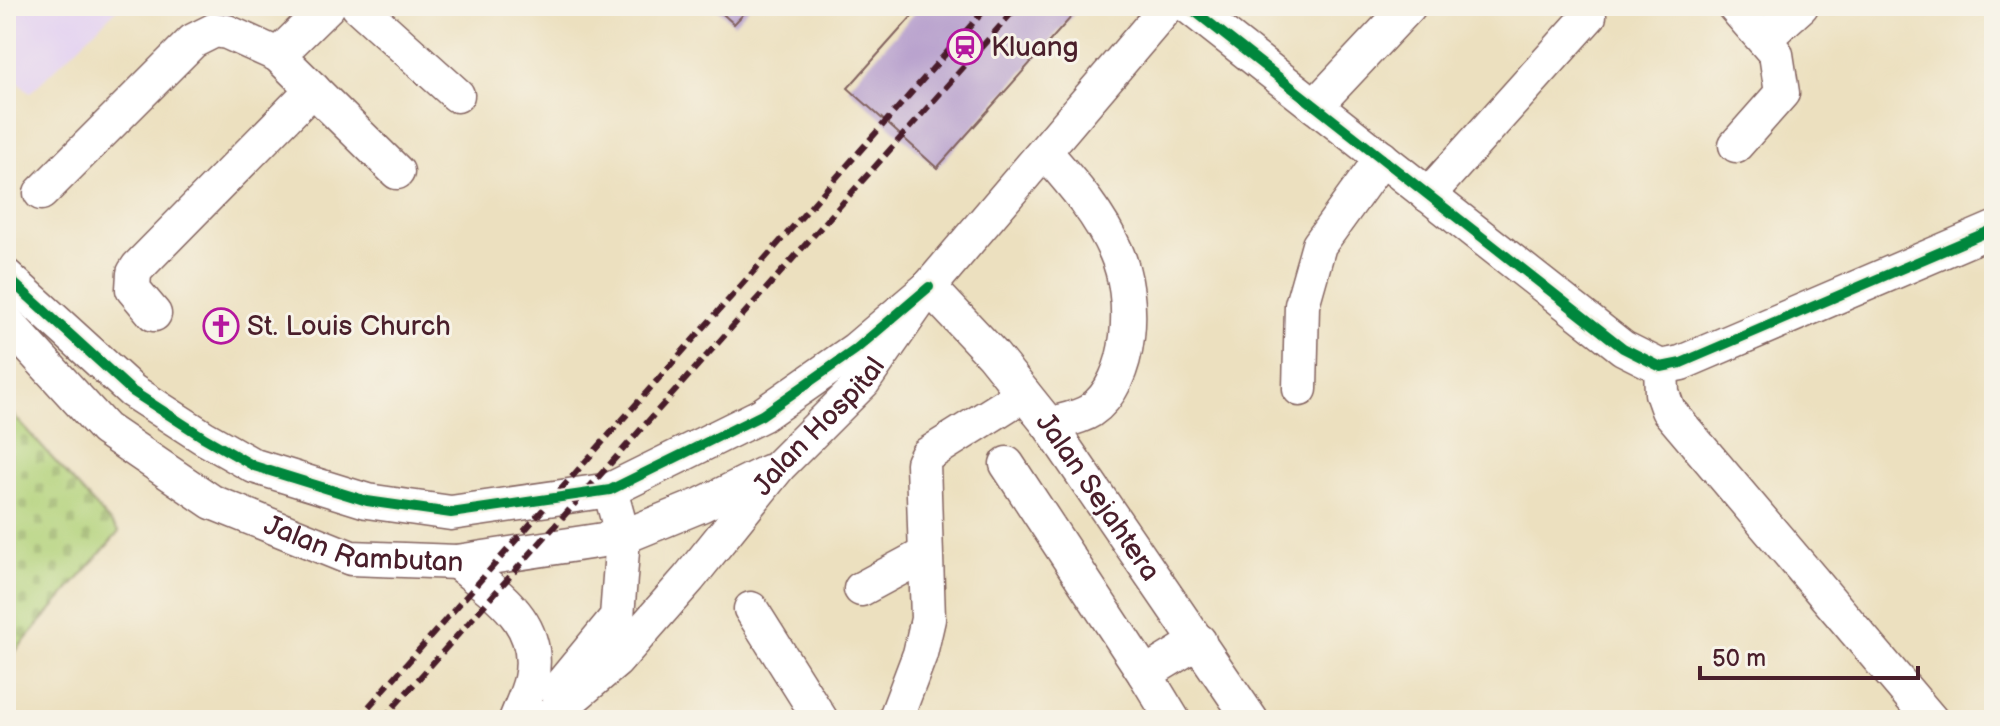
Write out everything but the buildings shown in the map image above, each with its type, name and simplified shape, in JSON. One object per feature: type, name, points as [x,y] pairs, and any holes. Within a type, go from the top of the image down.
[{"type":"street","points":[[278,55],[328,6]]},
{"type":"street","points":[[358,6],[457,95]]},
{"type":"street","name":"Jalan Hospital","points":[[546,720],[616,661],[689,578],[779,466],[863,382],[929,287],[1168,6]]},
{"type":"street","points":[[1188,6],[1623,348],[1661,367],[1681,363],[1994,229]]},
{"type":"street","points":[[1315,106],[1409,6]]},
{"type":"street","points":[[1734,6],[1776,54],[1782,93],[1736,145]]},
{"type":"street","points":[[1764,39],[1801,6]]},
{"type":"street","points":[[1428,195],[1589,16]]},
{"type":"street","points":[[41,193],[193,41],[203,33],[215,30],[227,32],[278,55],[397,172]]},
{"type":"street","points":[[154,314],[133,289],[134,273],[138,267],[313,89]]},
{"type":"street","points":[[1045,152],[1089,204],[1117,254],[1130,308],[1123,359],[1108,393],[1089,412],[1049,425]]},
{"type":"street","points":[[1300,389],[1302,305],[1319,245],[1382,158]]},
{"type":"street","name":"Jalan Rambutan","points":[[6,276],[132,391],[254,466],[367,501],[451,513],[610,490],[762,415],[855,350],[929,287]]},
{"type":"street","name":"Jalan Sejahtera","points":[[929,287],[992,354],[1049,425],[1251,720]]},
{"type":"street","name":"Jalan Rambutan","points":[[6,321],[105,429],[212,502],[351,558],[457,562],[623,537],[701,505],[779,466]]},
{"type":"street","points":[[1661,367],[1662,393],[1668,410],[1931,720]]},
{"type":"street","points":[[895,720],[920,654],[928,619],[922,471],[927,455],[1024,394]]},
{"type":"street","points":[[1007,464],[1173,720]]},
{"type":"street","points":[[533,720],[617,617],[623,537],[610,490]]},
{"type":"street","points":[[861,589],[924,555]]},
{"type":"street","points":[[457,562],[518,613],[532,645],[531,678],[516,720]]},
{"type":"street","points":[[751,609],[821,720]]},
{"type":"street","points":[[1145,674],[1199,641]]},
{"type":"shaded area","points":[[6,6],[120,6],[30,93],[6,71]]},
{"type":"green space","points":[[6,407],[119,532],[6,662]]},
{"type":"railway","points":[[357,720],[988,6]]},
{"type":"railway","points":[[382,720],[1018,6]]},
{"type":"cycle path","points":[[1188,6],[1623,348],[1661,367],[1681,363],[1994,229]]},
{"type":"cycle path","points":[[6,276],[132,391],[254,466],[367,501],[451,513],[610,490],[762,415],[855,350],[929,287]]},
{"type":"place","name":"Kluang","points":[[965,47]]},
{"type":"place","name":"St. Louis Church","points":[[221,326]]}]
